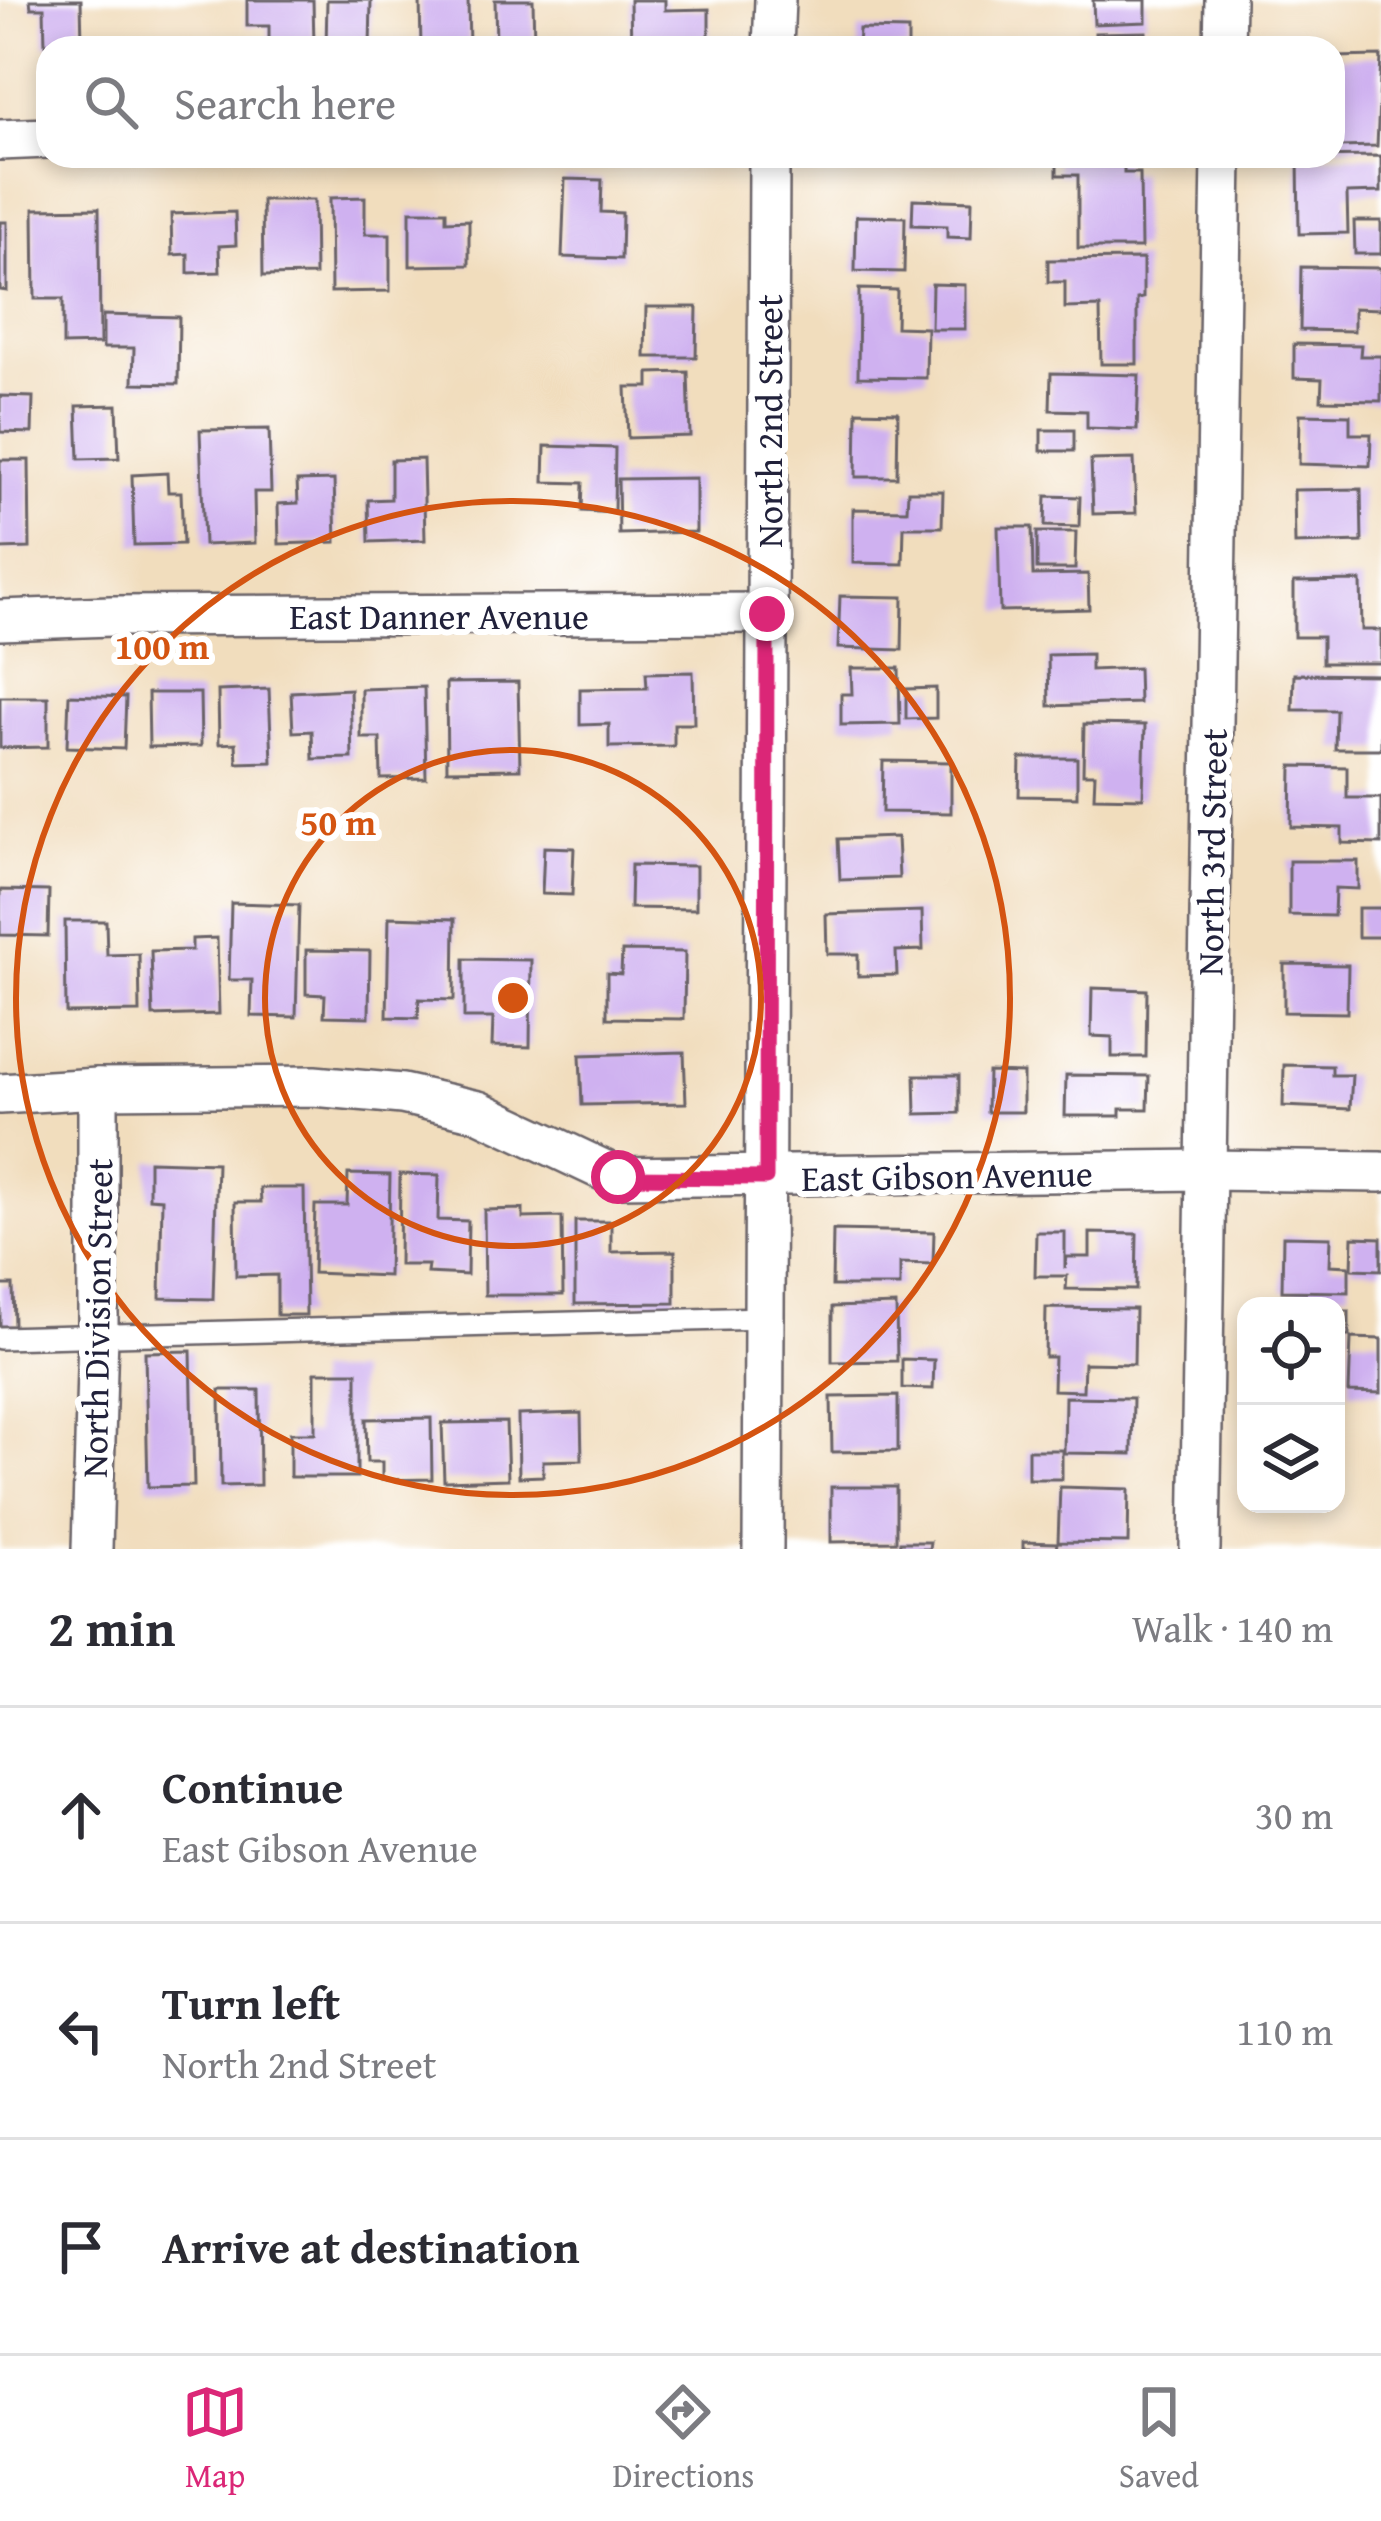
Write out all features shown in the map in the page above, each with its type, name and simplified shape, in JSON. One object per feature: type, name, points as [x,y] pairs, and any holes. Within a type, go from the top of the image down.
[{"type":"street","points":[[774,36],[776,0]]},
{"type":"street","points":[[1224,36],[1225,0]]},
{"type":"street","points":[[0,140],[36,139]]},
{"type":"street","name":"North 2nd Street","points":[[763,1549],[769,168]]},
{"type":"street","name":"North 3rd Street","points":[[1200,1549],[1222,168]]},
{"type":"street","name":"East Danner Avenue","points":[[0,620],[767,614]]},
{"type":"street","name":"East Gibson Avenue","points":[[0,1094],[314,1086],[402,1094],[478,1112],[618,1177],[1381,1172]]},
{"type":"street","name":"North Division Street","points":[[92,1549],[98,1088]]},
{"type":"lane","points":[[0,1338],[765,1318]]},
{"type":"building","points":[[30,0],[81,0],[82,36],[45,36],[44,8],[31,8]]},
{"type":"building","points":[[247,0],[313,0],[314,36],[269,36],[269,26],[247,26]]},
{"type":"building","points":[[327,0],[371,0],[370,36],[326,36]]},
{"type":"building","points":[[420,0],[468,0],[469,36],[421,36]]},
{"type":"building","points":[[495,0],[533,0],[534,36],[496,36]]},
{"type":"building","points":[[630,0],[665,0],[665,10],[709,9],[709,36],[631,36]]},
{"type":"building","points":[[1093,0],[1146,0],[1146,22],[1094,24]]},
{"type":"building","points":[[859,29],[908,30],[908,36],[859,36]]},
{"type":"building","points":[[1146,32],[1146,36],[1095,36]]},
{"type":"building","points":[[1381,56],[1377,146],[1345,147],[1345,57]]},
{"type":"building","points":[[1345,156],[1381,156],[1381,192],[1347,193],[1348,233],[1299,234],[1298,168],[1345,168]]},
{"type":"building","points":[[1057,168],[1124,168],[1124,173],[1140,173],[1141,248],[1078,248],[1078,175],[1057,175]]},
{"type":"building","points":[[565,179],[602,180],[601,212],[622,213],[621,259],[562,257]]},
{"type":"building","points":[[365,197],[365,234],[390,234],[390,291],[331,292],[330,198]]},
{"type":"building","points":[[913,199],[972,201],[971,238],[947,237],[947,226],[912,225]]},
{"type":"building","points":[[262,200],[314,200],[315,275],[263,276]]},
{"type":"building","points":[[99,208],[100,344],[63,345],[63,299],[35,299],[34,209]]},
{"type":"building","points":[[410,211],[446,211],[446,221],[469,220],[469,265],[410,266]]},
{"type":"building","points":[[235,212],[236,245],[219,246],[220,272],[188,273],[188,254],[172,255],[171,214]]},
{"type":"building","points":[[856,216],[905,217],[904,272],[855,271]]},
{"type":"building","points":[[1354,221],[1381,221],[1381,254],[1355,254]]},
{"type":"building","points":[[0,222],[7,222],[7,291],[0,290]]},
{"type":"building","points":[[1143,259],[1143,298],[1137,299],[1137,364],[1101,364],[1100,307],[1065,308],[1065,282],[1048,282],[1048,260]]},
{"type":"building","points":[[1301,267],[1381,268],[1381,309],[1354,308],[1354,331],[1300,330]]},
{"type":"building","points":[[932,284],[965,285],[965,329],[931,329]]},
{"type":"building","points":[[859,289],[897,290],[896,327],[927,328],[926,378],[858,377]]},
{"type":"building","points":[[646,307],[697,307],[696,357],[645,357]]},
{"type":"building","points":[[103,315],[179,317],[178,384],[133,383],[134,348],[103,348]]},
{"type":"building","points":[[1294,344],[1361,345],[1360,356],[1381,356],[1381,401],[1321,400],[1322,379],[1294,378]]},
{"type":"building","points":[[688,372],[690,436],[628,438],[626,387],[649,387],[649,373]]},
{"type":"building","points":[[1051,373],[1139,375],[1137,430],[1087,428],[1087,411],[1050,410]]},
{"type":"building","points":[[0,396],[33,397],[32,433],[0,432]]},
{"type":"building","points":[[117,405],[119,458],[79,459],[77,406]]},
{"type":"building","points":[[857,411],[898,412],[897,477],[856,477]]},
{"type":"building","points":[[1300,414],[1350,415],[1350,434],[1371,434],[1370,466],[1299,464]]},
{"type":"building","points":[[269,429],[271,492],[254,492],[255,543],[204,545],[200,430]]},
{"type":"building","points":[[1041,430],[1074,430],[1074,451],[1041,451]]},
{"type":"building","points":[[545,446],[615,448],[614,513],[582,511],[583,483],[544,482]]},
{"type":"building","points":[[423,459],[425,540],[369,542],[368,500],[391,499],[391,460]]},
{"type":"building","points":[[1134,459],[1136,513],[1093,514],[1091,460]]},
{"type":"building","points":[[0,460],[29,460],[30,548],[0,549]]},
{"type":"building","points":[[167,473],[168,492],[181,492],[183,544],[134,545],[132,475]]},
{"type":"building","points":[[696,478],[696,532],[619,534],[618,479]]},
{"type":"building","points":[[334,480],[336,542],[279,544],[278,504],[298,503],[297,481]]},
{"type":"building","points":[[1361,489],[1362,542],[1295,544],[1294,490]]},
{"type":"building","points":[[908,491],[943,491],[942,527],[904,527],[903,564],[853,563],[853,509],[907,510]]},
{"type":"building","points":[[1046,496],[1080,497],[1079,527],[1045,526]]},
{"type":"building","points":[[998,527],[1032,527],[1033,575],[1088,574],[1089,609],[1000,611]]},
{"type":"building","points":[[1037,532],[1076,532],[1075,569],[1037,569]]},
{"type":"building","points":[[1361,581],[1362,630],[1381,630],[1381,663],[1322,663],[1322,637],[1294,637],[1294,582]]},
{"type":"building","points":[[840,596],[903,597],[902,650],[838,648]]},
{"type":"building","points":[[1091,654],[1091,670],[1138,668],[1139,703],[1049,706],[1048,655]]},
{"type":"building","points":[[851,668],[899,668],[900,724],[841,725],[841,694],[852,694]]},
{"type":"building","points":[[693,672],[694,724],[674,724],[674,746],[609,747],[609,724],[580,725],[580,689],[647,688],[646,673]]},
{"type":"building","points":[[1294,674],[1381,675],[1381,749],[1335,749],[1336,710],[1293,710]]},
{"type":"building","points":[[518,682],[520,769],[447,770],[446,683]]},
{"type":"building","points":[[424,687],[426,778],[381,779],[380,738],[361,738],[361,689]]},
{"type":"building","points":[[936,688],[936,718],[906,719],[906,689]]},
{"type":"building","points":[[269,689],[272,762],[237,763],[236,743],[219,744],[218,691]]},
{"type":"building","points":[[350,689],[352,758],[313,759],[312,731],[293,732],[291,692]]},
{"type":"building","points":[[148,693],[200,693],[201,746],[149,747]]},
{"type":"building","points":[[69,695],[126,697],[124,749],[67,747]]},
{"type":"building","points":[[0,697],[48,697],[48,747],[0,748]]},
{"type":"building","points":[[1084,724],[1145,725],[1143,798],[1094,797],[1095,774],[1083,774]]},
{"type":"building","points":[[1020,758],[1077,758],[1077,797],[1019,796]]},
{"type":"building","points":[[883,761],[951,762],[951,813],[882,812]]},
{"type":"building","points":[[1292,766],[1347,767],[1347,798],[1381,798],[1381,844],[1342,843],[1342,828],[1291,827]]},
{"type":"building","points":[[897,837],[899,878],[840,880],[838,839]]},
{"type":"building","points":[[544,847],[574,848],[572,895],[542,894]]},
{"type":"building","points":[[1289,861],[1358,861],[1358,889],[1335,888],[1334,916],[1289,915]]},
{"type":"building","points":[[631,865],[696,866],[696,909],[630,908]]},
{"type":"building","points":[[0,890],[49,891],[48,936],[0,935]]},
{"type":"building","points":[[231,903],[299,905],[296,1017],[251,1016],[252,980],[229,980]]},
{"type":"building","points":[[1358,908],[1381,908],[1381,937],[1358,937]]},
{"type":"building","points":[[922,911],[923,950],[896,951],[897,975],[858,976],[858,954],[827,954],[826,914]]},
{"type":"building","points":[[389,917],[455,919],[454,1000],[419,999],[418,1018],[387,1017]]},
{"type":"building","points":[[65,921],[106,921],[107,955],[139,954],[140,1012],[66,1013]]},
{"type":"building","points":[[217,938],[219,1014],[153,1016],[151,951],[192,950],[192,939]]},
{"type":"building","points":[[306,950],[370,951],[369,1017],[324,1016],[325,995],[306,994]]},
{"type":"building","points":[[622,951],[685,952],[684,1019],[607,1018],[607,973],[621,974]]},
{"type":"building","points":[[464,959],[531,960],[530,1047],[492,1046],[493,1018],[464,1018]]},
{"type":"building","points":[[1284,964],[1348,965],[1347,1013],[1284,1012]]},
{"type":"building","points":[[1092,988],[1147,990],[1146,1057],[1112,1057],[1112,1037],[1091,1036]]},
{"type":"building","points":[[684,1052],[686,1103],[582,1105],[580,1055]]},
{"type":"building","points":[[1284,1065],[1332,1066],[1332,1075],[1352,1075],[1350,1109],[1283,1106]]},
{"type":"building","points":[[988,1072],[1023,1073],[1023,1112],[987,1112]]},
{"type":"building","points":[[915,1075],[959,1075],[959,1113],[916,1114]]},
{"type":"building","points":[[1066,1075],[1149,1076],[1148,1109],[1120,1109],[1120,1116],[1065,1116]]},
{"type":"building","points":[[149,1161],[217,1163],[213,1299],[160,1298],[162,1199],[149,1198]]},
{"type":"building","points":[[348,1174],[390,1175],[388,1276],[313,1273],[315,1205],[347,1205]]},
{"type":"building","points":[[400,1174],[439,1175],[438,1220],[468,1221],[467,1275],[427,1273],[428,1265],[399,1265]]},
{"type":"building","points":[[260,1188],[304,1188],[306,1315],[277,1315],[277,1275],[236,1276],[235,1202],[261,1202]]},
{"type":"building","points":[[523,1209],[523,1218],[562,1217],[563,1295],[485,1295],[484,1210]]},
{"type":"building","points":[[575,1221],[611,1221],[611,1252],[675,1251],[675,1303],[575,1304]]},
{"type":"building","points":[[833,1230],[934,1232],[933,1264],[900,1263],[900,1286],[832,1286]]},
{"type":"building","points":[[1036,1232],[1065,1232],[1065,1269],[1067,1257],[1090,1257],[1090,1233],[1137,1234],[1136,1290],[1066,1289],[1067,1276],[1035,1276]]},
{"type":"building","points":[[1283,1236],[1331,1237],[1330,1265],[1349,1266],[1349,1292],[1282,1291]]},
{"type":"building","points":[[1353,1237],[1381,1238],[1381,1270],[1352,1269]]},
{"type":"building","points":[[0,1285],[13,1285],[14,1326],[0,1326]]},
{"type":"building","points":[[896,1305],[897,1361],[832,1362],[832,1307]]},
{"type":"building","points":[[1046,1308],[1135,1309],[1134,1364],[1084,1363],[1083,1391],[1053,1390],[1054,1357],[1045,1357]]},
{"type":"building","points":[[1345,1311],[1349,1311],[1349,1336],[1345,1336]]},
{"type":"building","points":[[1351,1338],[1381,1339],[1381,1393],[1349,1392]]},
{"type":"building","points":[[191,1351],[194,1486],[148,1487],[145,1352]]},
{"type":"building","points":[[902,1359],[934,1360],[933,1389],[902,1388]]},
{"type":"building","points":[[315,1372],[357,1372],[357,1477],[290,1477],[290,1433],[315,1433]]},
{"type":"building","points":[[220,1390],[259,1390],[260,1485],[221,1486]]},
{"type":"building","points":[[898,1396],[898,1451],[832,1452],[831,1397]]},
{"type":"building","points":[[1065,1397],[1133,1398],[1132,1454],[1064,1453]]},
{"type":"building","points":[[581,1413],[582,1460],[543,1461],[543,1476],[519,1477],[518,1415]]},
{"type":"building","points":[[431,1418],[432,1479],[382,1480],[382,1462],[367,1462],[366,1419]]},
{"type":"building","points":[[506,1422],[508,1479],[444,1481],[442,1423]]},
{"type":"building","points":[[1028,1450],[1062,1450],[1062,1479],[1028,1479]]},
{"type":"building","points":[[831,1487],[896,1487],[896,1541],[831,1542]]},
{"type":"building","points":[[1060,1487],[1129,1489],[1128,1543],[1058,1542]]},
{"type":"building","points":[[900,1542],[930,1542],[929,1549],[899,1549]]},
{"type":"building","points":[[1023,1542],[1057,1543],[1056,1549],[1023,1549]]},
{"type":"route","points":[[618,1177],[766,1178],[767,614]]}]
